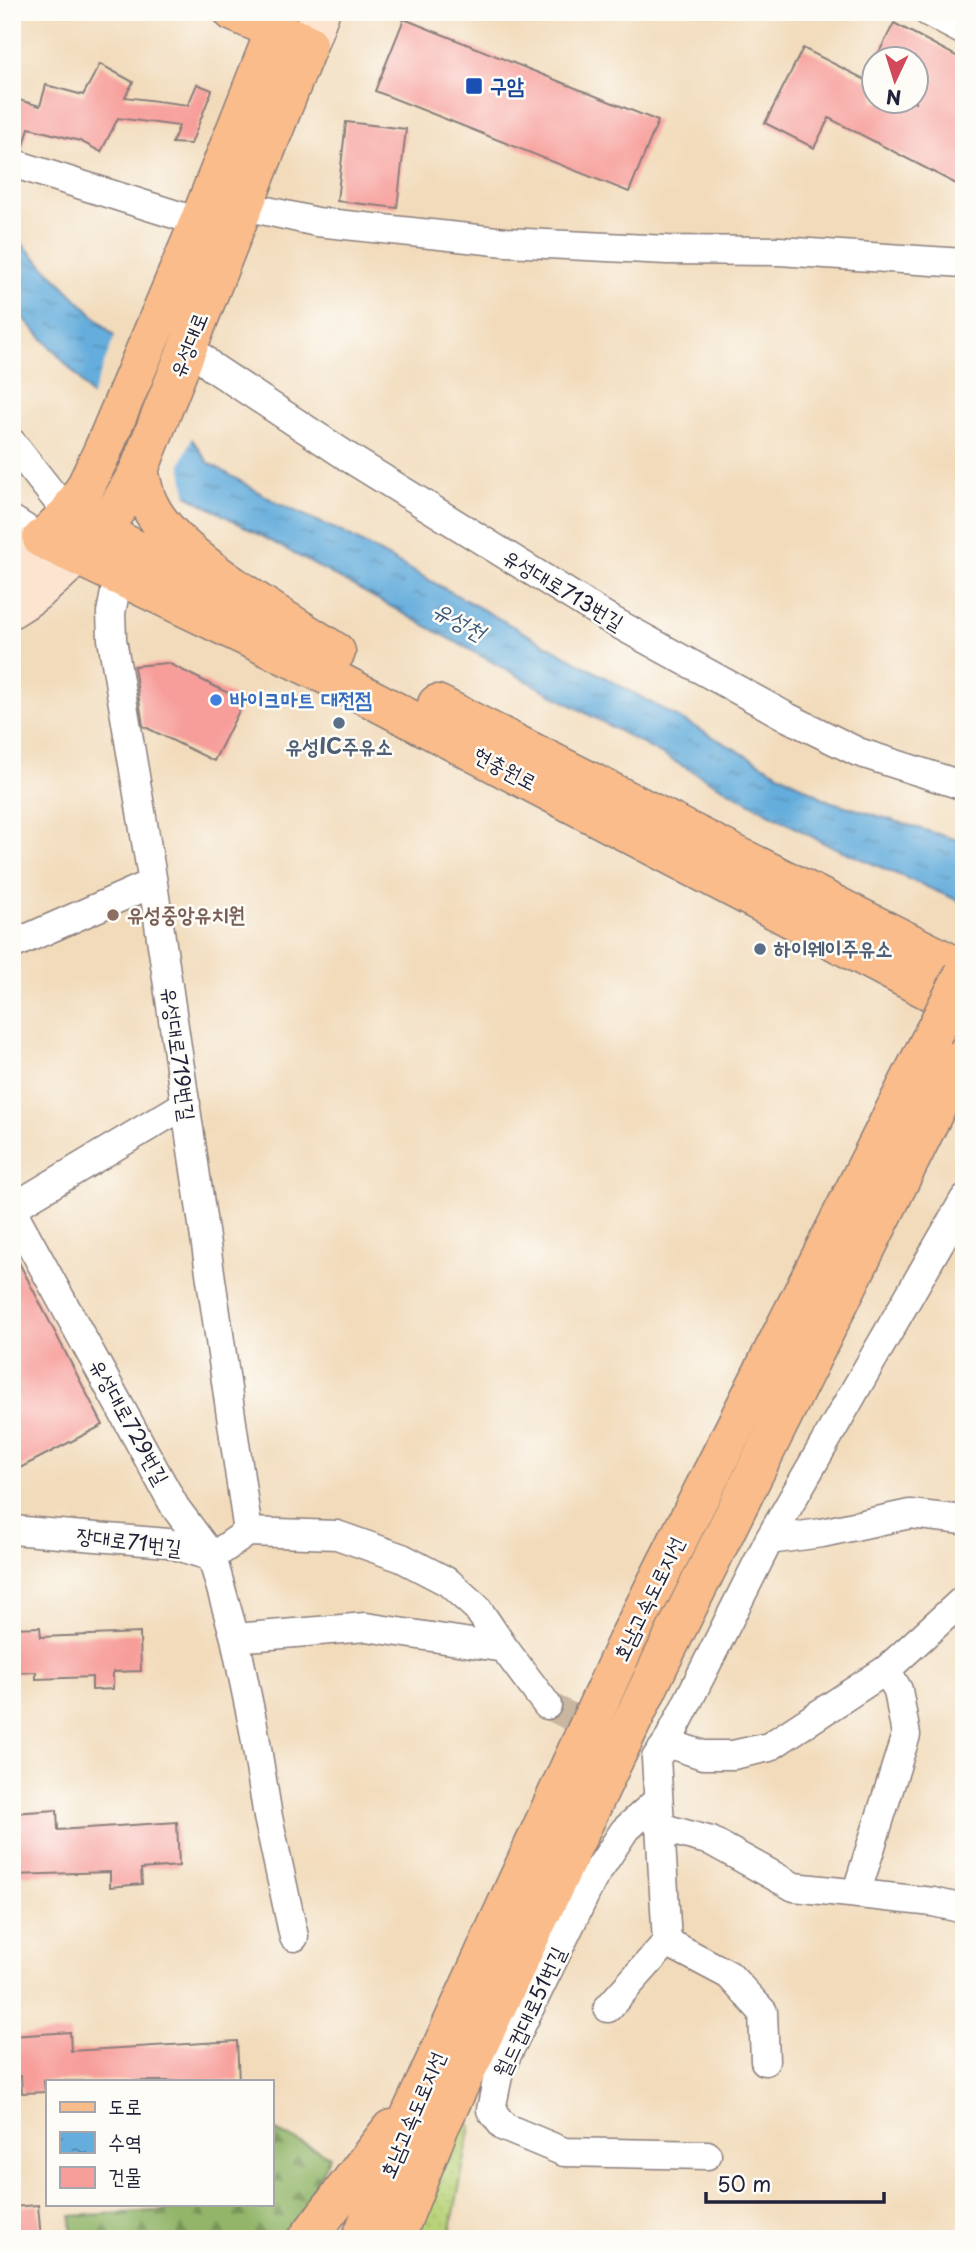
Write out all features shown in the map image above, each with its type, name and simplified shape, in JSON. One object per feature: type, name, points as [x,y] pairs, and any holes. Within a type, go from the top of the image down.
[{"type":"main road","points":[[233,12],[297,25]]},
{"type":"main road","name":"유성대로","points":[[12,563],[59,532],[117,509],[139,470],[244,206],[297,25]]},
{"type":"main road","name":"유성대로","points":[[12,608],[52,580],[59,532],[85,488],[103,450],[199,222],[297,25]]},
{"type":"main road","points":[[139,470],[149,506],[166,530],[193,555],[233,585],[335,652]]},
{"type":"main road","points":[[59,532],[335,652]]},
{"type":"main road","name":"현충원로","points":[[59,532],[118,577],[324,674],[964,1009]]},
{"type":"main road","name":"현충원로","points":[[335,652],[964,972]]},
{"type":"main road","name":"호남고속도로지선","points":[[395,2239],[440,2126],[660,1663],[948,1043],[964,972]]},
{"type":"main road","name":"호남고속도로지선","points":[[361,2239],[424,2085],[627,1641],[948,1043]]},
{"type":"main road","points":[[307,2239],[424,2085]]},
{"type":"street","points":[[928,12],[964,31]]},
{"type":"street","points":[[12,163],[199,222]]},
{"type":"street","points":[[244,206],[317,222],[506,242],[667,250],[779,251],[964,262]]},
{"type":"street","name":"유성대로713번길","points":[[186,351],[351,459],[611,620],[789,718],[858,752],[964,786]]},
{"type":"street","points":[[12,443],[59,532]]},
{"type":"street","name":"유성대로719번길","points":[[118,577],[111,613],[112,639],[153,883],[248,1532]]},
{"type":"street","points":[[12,945],[153,883]]},
{"type":"street","points":[[12,1209],[186,1104]]},
{"type":"street","points":[[608,2008],[667,1942],[654,1751],[769,1541],[964,1200]]},
{"type":"street","name":"유성대로729번길","points":[[12,1209],[175,1507],[212,1557],[235,1638],[268,1817],[294,1937]]},
{"type":"street","points":[[769,1541],[822,1533],[910,1514],[964,1520]]},
{"type":"street","name":"장대로71번길","points":[[12,1530],[168,1543],[212,1557],[248,1532]]},
{"type":"street","points":[[248,1532],[337,1535],[402,1558],[448,1583],[477,1608],[547,1705]]},
{"type":"street","points":[[654,1751],[733,1755],[769,1747],[886,1670],[964,1599]]},
{"type":"street","points":[[235,1638],[366,1627],[504,1648]]},
{"type":"street","points":[[856,1894],[906,1735],[898,1690],[886,1670]]},
{"type":"street","points":[[659,1813],[794,1886],[933,1902],[964,1909]]},
{"type":"street","name":"월드컵대로51번길","points":[[659,1813],[624,1831],[592,1880],[499,2071],[491,2110],[504,2127],[564,2152],[707,2155]]},
{"type":"street","points":[[667,1942],[729,1975],[763,2012],[765,2061]]},
{"type":"green space","points":[[458,2119],[471,2126],[449,2239],[410,2239]]},
{"type":"green space","points":[[273,2130],[330,2156],[288,2239],[72,2239],[71,2216],[191,2209],[194,2206],[273,2206]]},
{"type":"water","name":"유성천","points":[[12,234],[134,356],[208,462],[279,504],[344,533],[829,801],[964,842],[964,903],[822,842],[181,492],[116,433],[78,377],[12,305]]},
{"type":"pier","points":[[116,333],[137,354],[193,435],[181,464],[187,499],[179,495],[114,435],[90,400]]},
{"type":"building","name":"구암","points":[[404,19],[658,121],[629,192],[375,91]]},
{"type":"building","points":[[894,23],[964,60],[964,188],[829,118],[814,148],[765,123],[803,48],[860,77],[860,116],[930,116],[930,46],[882,46]]},
{"type":"building","points":[[100,64],[133,82],[125,97],[188,105],[197,84],[212,90],[191,144],[172,143],[179,126],[118,118],[101,152],[80,141],[29,128],[23,149],[12,147],[12,98],[40,106],[46,85],[83,95]]},
{"type":"building","points":[[346,122],[406,129],[397,208],[337,201]]},
{"type":"building","points":[[168,663],[244,701],[214,761],[143,726],[134,666]]},
{"type":"building","points":[[12,1249],[103,1425],[12,1472]]},
{"type":"building","points":[[40,1627],[41,1637],[140,1633],[141,1671],[113,1672],[113,1689],[92,1690],[92,1677],[36,1679],[36,1672],[12,1673],[12,1628]]},
{"type":"building","points":[[57,1810],[58,1830],[177,1822],[179,1866],[141,1869],[142,1884],[110,1887],[110,1872],[12,1875],[12,1813]]},
{"type":"building","points":[[70,2032],[71,2051],[237,2041],[239,2080],[46,2080],[45,2092],[22,2093],[21,2076],[12,2077],[12,2036]]},
{"type":"building","points":[[38,2205],[41,2239],[12,2239],[12,2207]]},
{"type":"tunnel","points":[[547,1705],[641,1751]]},
{"type":"place","name":"구암","points":[[474,86]]},
{"type":"place","name":"바이크마트 대전점","points":[[216,700]]},
{"type":"place","name":"유성IC주유소","points":[[339,723]]},
{"type":"place","name":"유성중앙유치원","points":[[113,915]]},
{"type":"place","name":"하이웨이주유소","points":[[760,949]]}]
